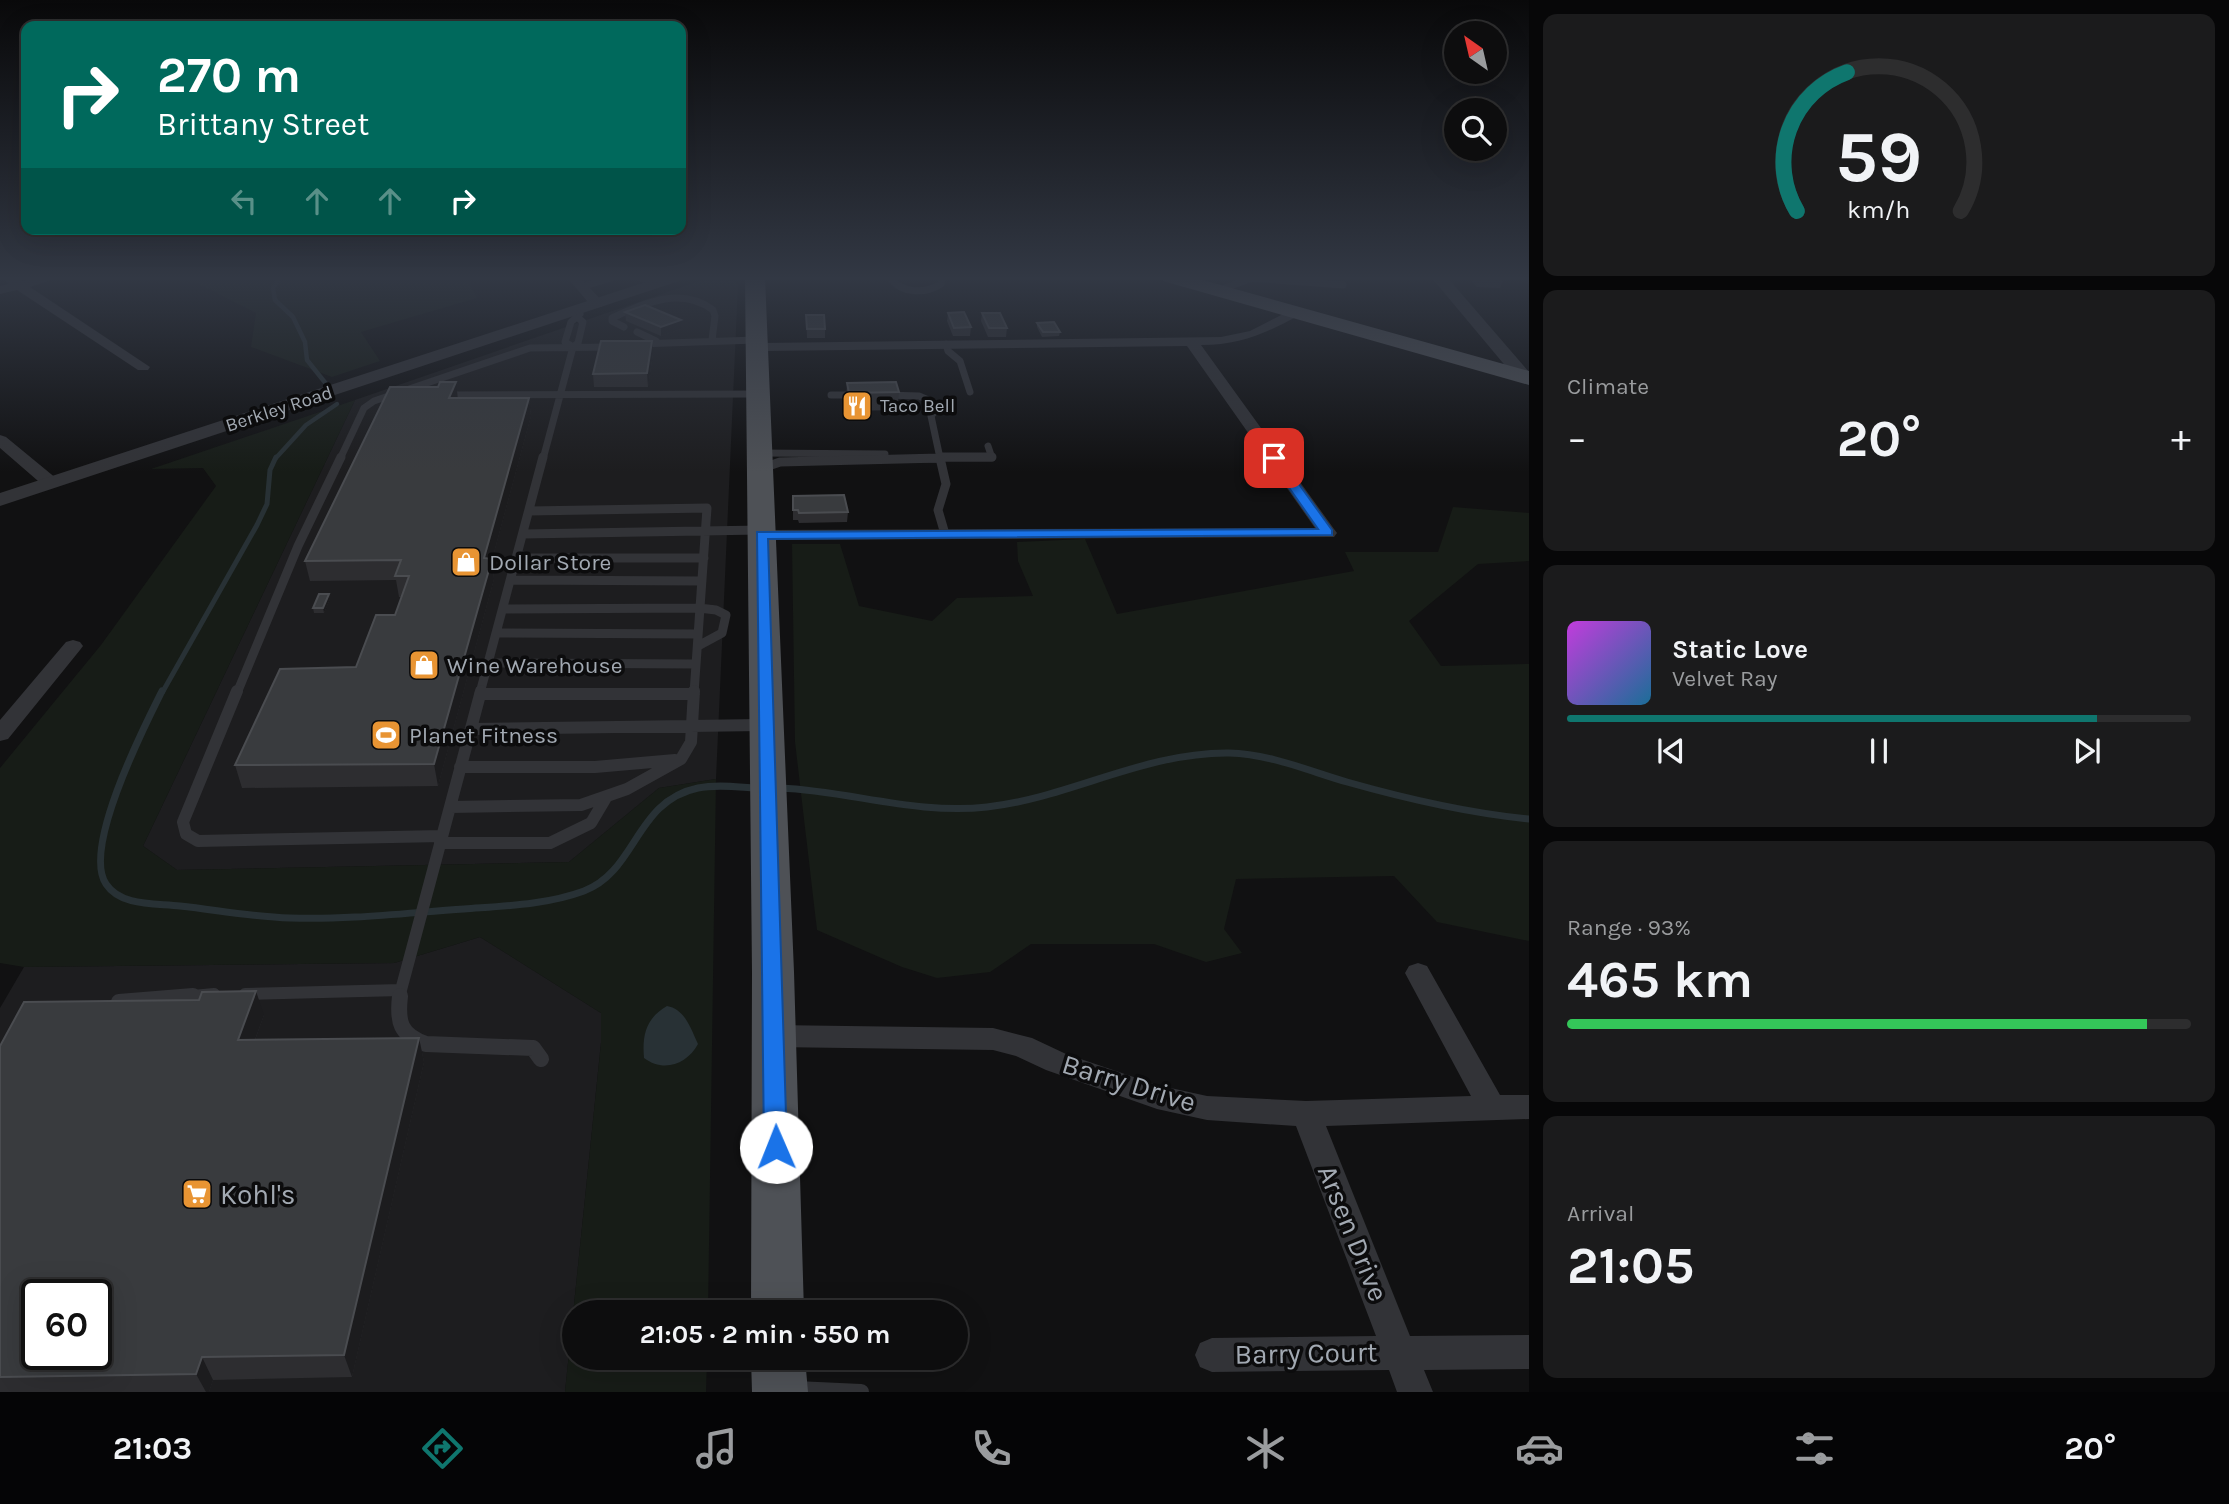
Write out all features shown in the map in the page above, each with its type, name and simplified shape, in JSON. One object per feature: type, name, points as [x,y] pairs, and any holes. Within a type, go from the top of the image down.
[{"type":"main road","points":[[1398,342],[1526,377]]},
{"type":"main road","points":[[757,343],[778,1300]]},
{"type":"street","points":[[105,342],[143,367]]},
{"type":"street","name":"Berkley Road","points":[[0,500],[490,342]]},
{"type":"street","points":[[757,343],[1203,342]]},
{"type":"street","points":[[1496,342],[1526,377]]},
{"type":"street","points":[[761,533],[1328,533],[1201,358],[1193,343]]},
{"type":"street","points":[[0,440],[51,483]]},
{"type":"street","points":[[0,734],[74,646]]},
{"type":"street","points":[[1418,973],[1491,1106]]},
{"type":"street","name":"Barry Drive","points":[[774,1036],[993,1039],[1022,1046],[1056,1062],[1157,1097],[1207,1108],[1306,1114],[1491,1106],[1529,1107]]},
{"type":"street","name":"Arsen Drive","points":[[1306,1114],[1415,1392]]},
{"type":"street","points":[[1400,1352],[1529,1353]]},
{"type":"street","name":"Barry Court","points":[[1212,1354],[1400,1352]]},
{"type":"lane","points":[[565,342],[573,347]]},
{"type":"lane","points":[[541,1059],[533,1048],[510,1045],[426,1044],[411,1040],[403,1034],[398,1019],[401,990],[460,767],[573,347],[578,342]]},
{"type":"lane","points":[[627,347],[651,342]]},
{"type":"lane","points":[[741,342],[757,343]]},
{"type":"lane","points":[[946,344],[948,351],[960,361],[970,392]]},
{"type":"lane","points":[[607,796],[591,823],[550,843],[441,840],[198,841],[186,834],[183,822],[298,546],[359,414],[374,401],[530,348],[617,347]]},
{"type":"lane","points":[[400,392],[425,394]]},
{"type":"lane","points":[[438,395],[758,394]]},
{"type":"lane","points":[[870,399],[831,397],[919,396],[933,402],[935,411],[931,419]]},
{"type":"lane","points":[[883,399],[921,400],[931,419],[946,484],[939,510],[945,534]]},
{"type":"lane","points":[[760,461],[992,458],[988,446]]},
{"type":"lane","points":[[760,461],[852,452],[922,458]]},
{"type":"lane","points":[[450,807],[581,805],[627,789],[681,759],[691,742],[707,509],[529,511]]},
{"type":"lane","points":[[523,534],[705,531],[761,533]]},
{"type":"lane","points":[[517,558],[704,558]]},
{"type":"lane","points":[[511,580],[702,581]]},
{"type":"lane","points":[[503,609],[699,608],[716,610],[726,615],[726,628],[716,638],[698,646]]},
{"type":"lane","points":[[496,633],[698,635]]},
{"type":"lane","points":[[490,663],[696,664]]},
{"type":"lane","points":[[480,694],[694,694]]},
{"type":"lane","points":[[471,729],[766,725]]},
{"type":"lane","points":[[460,767],[639,765],[681,759]]},
{"type":"lane","points":[[108,1003],[200,995],[401,990]]},
{"type":"lane","points":[[779,1379],[861,1392]]},
{"type":"shaded area","points":[[252,342],[368,342],[380,361],[332,377],[251,347]]},
{"type":"shaded area","points":[[523,342],[735,342],[716,779],[659,788],[569,862],[177,870],[143,846],[355,400]]},
{"type":"shaded area","points":[[355,400],[143,846],[177,870],[569,862],[659,788],[716,779],[708,1300],[574,1300],[601,1043],[601,1013],[480,937],[394,963],[24,967],[0,963],[0,768],[101,645],[216,486],[203,468],[151,469]]},
{"type":"shaded area","points":[[1453,507],[1529,513],[1529,561],[1478,564],[1409,621],[1441,666],[1529,664],[1529,941],[1437,922],[1394,876],[1236,879],[1224,929],[1242,953],[1206,962],[1154,944],[1031,944],[990,972],[937,978],[902,967],[817,930],[795,742],[792,544],[840,544],[859,606],[932,621],[957,598],[1033,596],[1018,561],[1017,542],[1085,539],[1117,614],[1354,571],[1345,552],[1438,552]]},
{"type":"shaded area","points":[[480,937],[601,1013],[601,1043],[574,1300],[562,1300],[562,1370],[567,1370],[565,1392],[0,1392],[0,1008],[24,967],[394,963]]},
{"type":"shaded area","points":[[667,1006],[683,1015],[698,1044],[688,1057],[681,1061],[659,1065],[644,1058],[644,1042],[650,1022]]},
{"type":"shaded area","points":[[567,1370],[707,1370],[706,1392],[565,1392]]},
{"type":"building","points":[[601,342],[652,342],[647,373],[593,374]]},
{"type":"building","points":[[440,382],[456,382],[449,398],[529,398],[484,558],[492,559],[434,764],[235,765],[280,669],[356,667],[376,615],[395,615],[409,576],[395,576],[401,560],[305,561],[390,387],[438,387]]},
{"type":"building","points":[[896,382],[899,392],[849,393],[847,383]]},
{"type":"building","points":[[844,495],[848,512],[799,513],[798,510],[793,510],[793,496]]},
{"type":"building","points":[[319,594],[329,594],[323,608],[313,608]]},
{"type":"building","name":"Kohl's","points":[[256,991],[238,1040],[419,1038],[344,1355],[202,1357],[196,1374],[0,1377],[0,1046],[24,1002],[199,1000],[202,992]]},
{"type":"waterway","points":[[305,342],[307,360],[327,385]]},
{"type":"waterway","points":[[275,459],[306,425],[337,404]]},
{"type":"waterway","points":[[162,693],[257,525],[267,504],[270,470],[275,459]]},
{"type":"waterway","points":[[162,691],[118,788],[102,844],[101,867],[106,884],[121,897],[140,903],[262,916],[312,918],[494,907],[555,899],[584,891],[602,881],[627,853],[648,821],[677,795],[705,787],[756,788]]},
{"type":"waterway","points":[[781,788],[935,808],[987,807],[1047,795],[1167,760],[1229,753],[1274,760],[1437,805],[1529,819]]},
{"type":"place","name":"Taco Bell","points":[[857,406]]},
{"type":"place","name":"Dollar Store","points":[[466,562]]},
{"type":"place","name":"Wine Warehouse","points":[[424,665]]},
{"type":"place","name":"Planet Fitness","points":[[386,735]]},
{"type":"place","name":"Kohl's","points":[[197,1194]]},
{"type":"route","points":[[776,1147],[761,535],[1328,533],[1274,458]]}]
